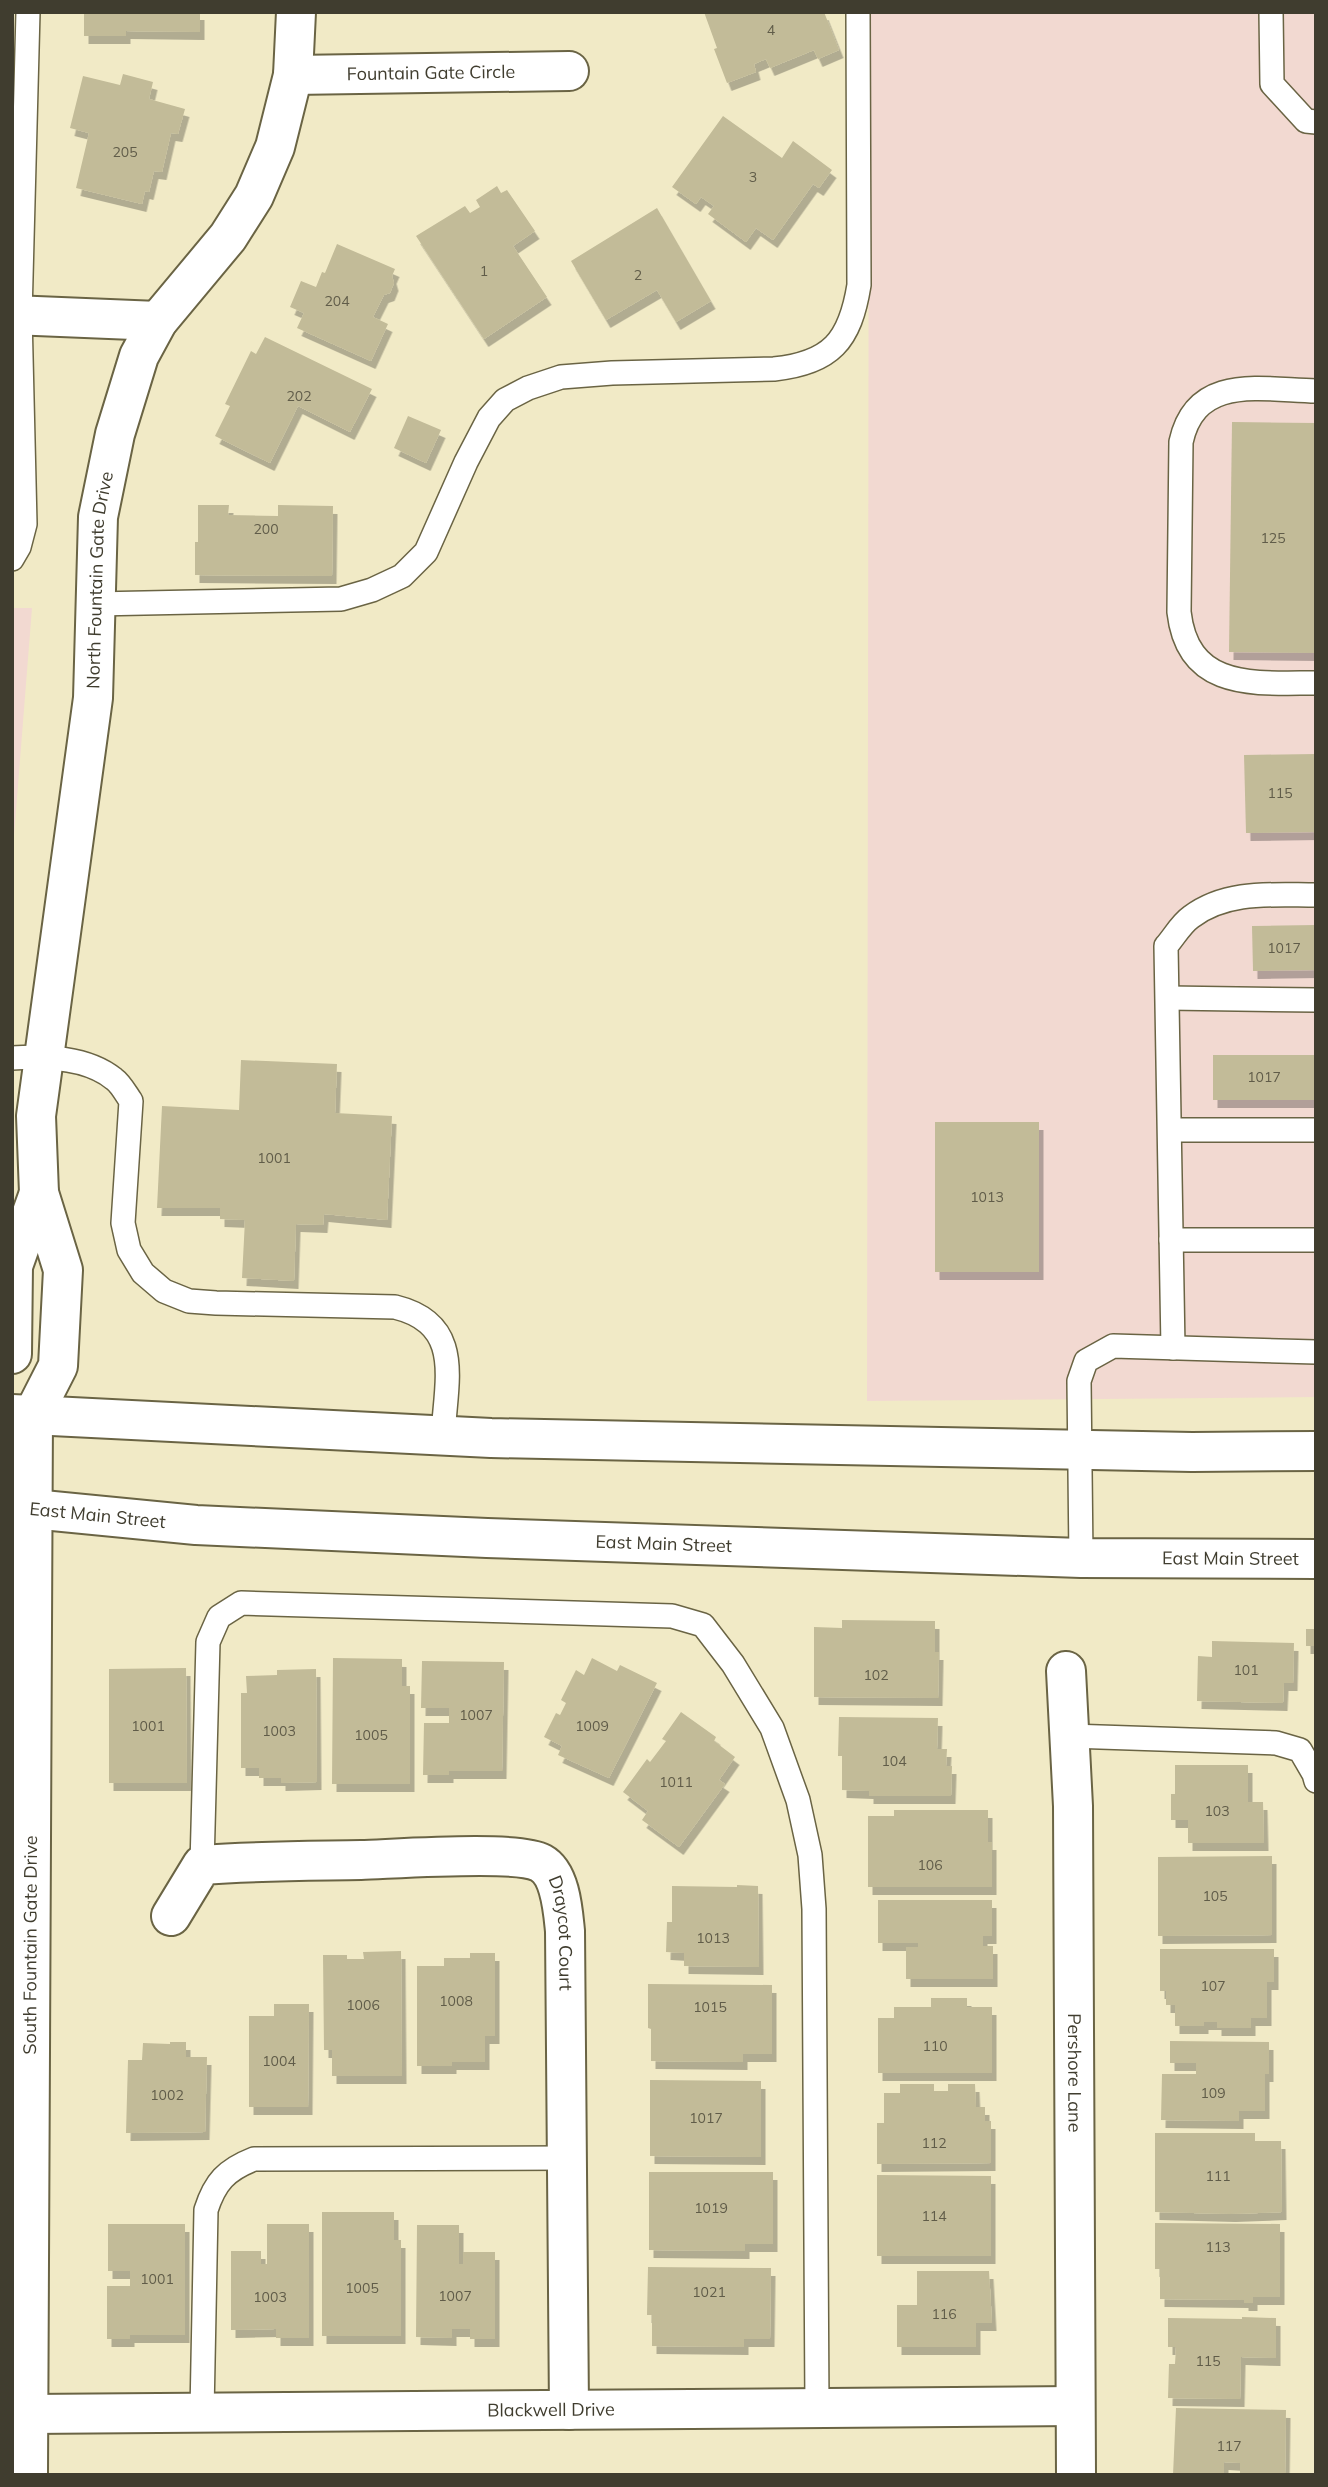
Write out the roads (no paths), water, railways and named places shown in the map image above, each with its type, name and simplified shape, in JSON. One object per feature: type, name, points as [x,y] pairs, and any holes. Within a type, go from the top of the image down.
[{"type":"street","name":"North Fountain Gate Drive","points":[[23,1414],[58,1366],[63,1270],[39,1193],[36,1116],[28,1057],[93,698],[98,517],[115,434],[139,356],[158,321],[228,237],[254,196],[275,147],[293,75],[296,12]]},
{"type":"street","name":"Fountain Gate Circle","points":[[293,75],[569,71]]},
{"type":"street","points":[[16,315],[158,321]]},
{"type":"street","name":"North Fountain Gate Drive","points":[[12,1354],[13,1266],[39,1193]]},
{"type":"street","points":[[12,1372],[23,1414],[443,1435],[1192,1452],[1316,1451]]},
{"type":"street","name":"South Fountain Gate Drive","points":[[23,1414],[20,2375],[28,2414],[28,2475]]},
{"type":"street","name":"East Main Street","points":[[23,1508],[209,1525],[500,1539],[1081,1558],[1316,1559]]},
{"type":"street","name":"Pershore Lane","points":[[1066,1671],[1073,1806],[1076,2475]]},
{"type":"street","name":"Draycot Court","points":[[202,1865],[450,1857],[523,1858],[543,1864],[554,1880],[562,1899],[565,1931],[569,2410]]},
{"type":"street","points":[[171,1916],[202,1865]]},
{"type":"street","name":"Blackwell Drive","points":[[28,2414],[1075,2406]]},
{"type":"lane","points":[[95,604],[341,599],[372,590],[402,576],[426,552],[444,507],[489,418],[505,400],[528,388],[561,377],[774,369],[798,366],[820,358],[837,344],[853,320],[859,285],[858,12]]},
{"type":"lane","points":[[1271,12],[1272,84],[1306,121],[1316,122]]},
{"type":"lane","points":[[12,559],[19,547],[25,524],[16,315],[22,25]]},
{"type":"lane","points":[[1316,391],[1234,389],[1204,401],[1193,412],[1185,426],[1181,442],[1179,612],[1181,631],[1189,649],[1203,664],[1220,675],[1245,683],[1316,683]]},
{"type":"lane","points":[[1173,1348],[1166,946],[1188,919],[1212,903],[1243,895],[1316,895]]},
{"type":"lane","points":[[1168,998],[1316,1000]]},
{"type":"lane","points":[[28,1057],[86,1065],[114,1079],[131,1101],[123,1223],[129,1250],[143,1273],[164,1291],[189,1301],[395,1307],[426,1319],[437,1331],[447,1362],[443,1435]]},
{"type":"lane","points":[[1170,1130],[1316,1130]]},
{"type":"lane","points":[[1171,1240],[1316,1240]]},
{"type":"lane","points":[[1081,1558],[1079,1381],[1086,1362],[1113,1346],[1316,1352]]},
{"type":"lane","points":[[202,1865],[208,1642],[219,1617],[241,1603],[672,1616],[703,1625],[733,1664],[772,1728],[798,1800],[810,1855],[814,1923],[817,2408]]},
{"type":"lane","points":[[1070,1736],[1276,1743],[1300,1750],[1316,1781]]},
{"type":"lane","points":[[202,2412],[206,2210],[213,2188],[234,2167],[254,2159],[567,2158]]}]
